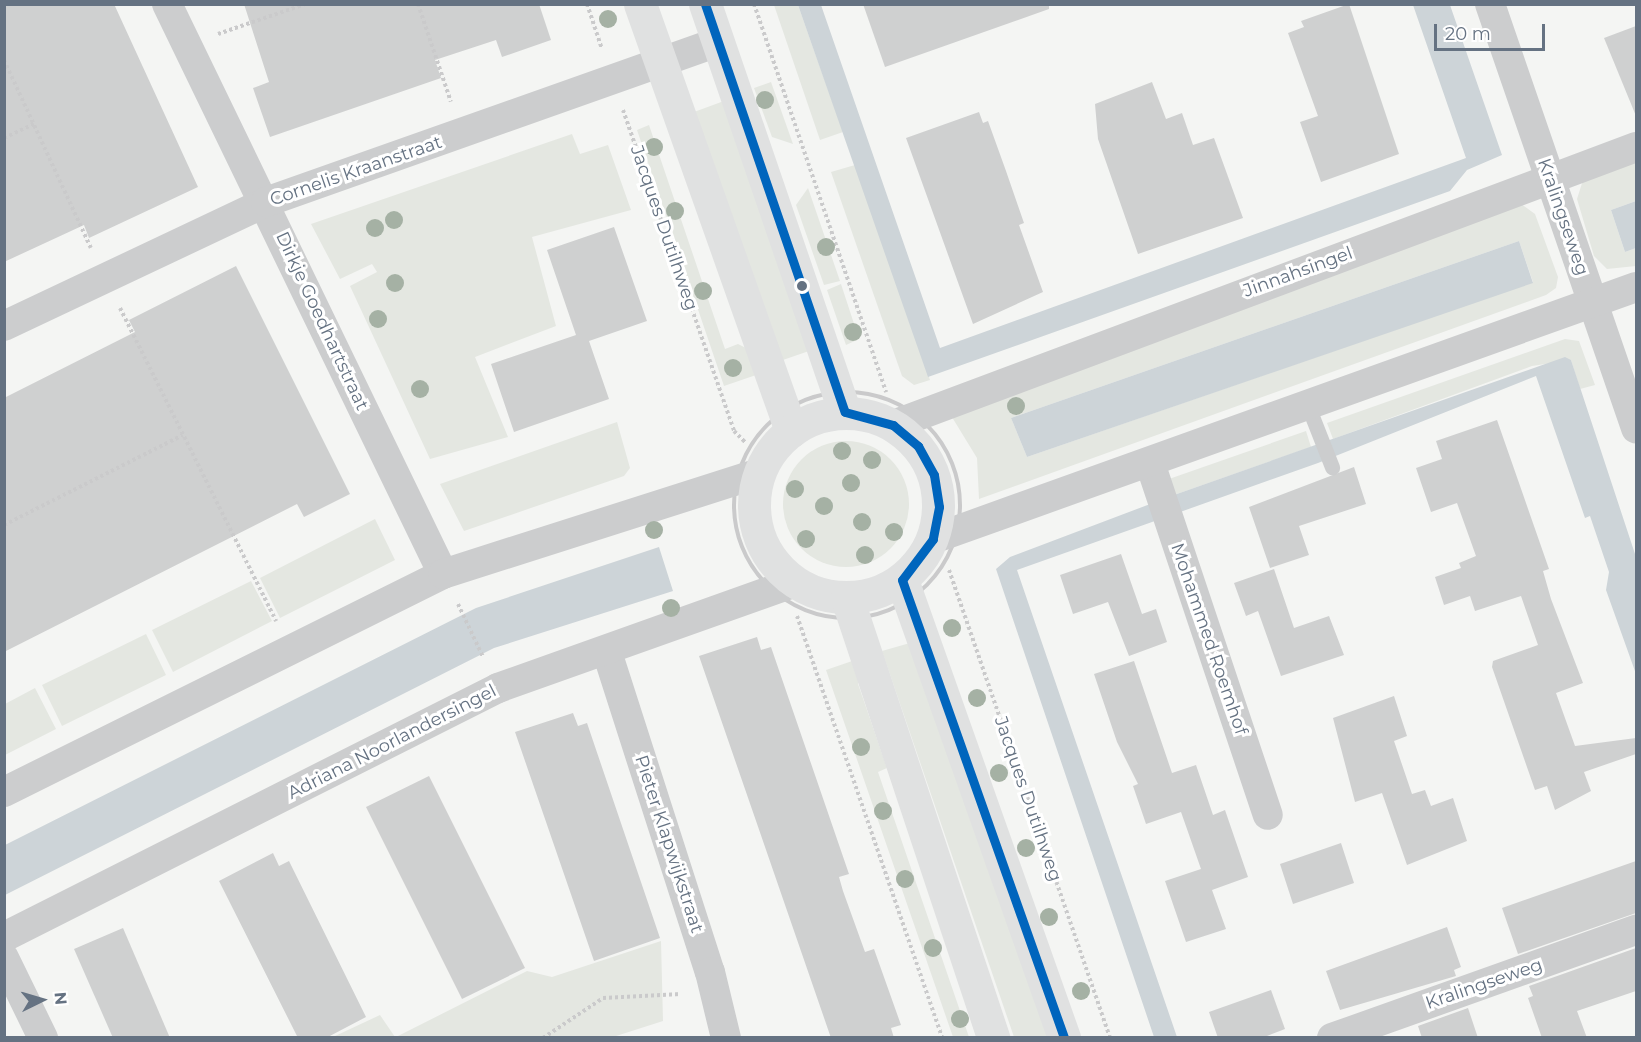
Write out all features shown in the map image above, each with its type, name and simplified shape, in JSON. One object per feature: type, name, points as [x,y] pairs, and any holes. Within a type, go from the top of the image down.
[{"type":"main road","points":[[640,4],[791,431]]},
{"type":"main road","points":[[705,4],[845,412]]},
{"type":"main road","points":[[845,412],[899,412],[934,475],[945,544],[902,580],[876,593],[847,598],[820,594],[788,594],[763,545],[755,522],[748,466],[791,431],[816,417],[845,412]]},
{"type":"main road","points":[[902,580],[1064,1038]]},
{"type":"main road","points":[[847,598],[993,1038]]},
{"type":"street","name":"Dirkje Goedhartstraat","points":[[166,4],[266,202],[448,584]]},
{"type":"street","name":"Kralingseweg","points":[[1490,4],[1636,429]]},
{"type":"street","name":"Cornelis Kraanstraat","points":[[4,326],[266,202],[718,42]]},
{"type":"street","name":"Jinnahsingel","points":[[899,412],[1636,147]]},
{"type":"street","points":[[945,544],[1150,463],[1636,287]]},
{"type":"street","name":"Mohammed Roemhof","points":[[1150,463],[1268,815]]},
{"type":"street","points":[[4,792],[290,650],[448,584],[748,466]]},
{"type":"street","name":"Adriana Noorlandersingel","points":[[4,937],[498,688],[788,594]]},
{"type":"street","name":"Pieter Klapwijkstraat","points":[[607,652],[715,992],[726,1038]]},
{"type":"street","name":"Kralingseweg","points":[[1332,1038],[1636,930]]},
{"type":"street","points":[[4,958],[43,1038]]},
{"type":"lane","points":[[1308,406],[1330,463]]},
{"type":"path","points":[[185,45],[305,4]]},
{"type":"path","points":[[418,4],[462,134]]},
{"type":"path","name":"Jacques Dutilhweg","points":[[587,4],[748,466]]},
{"type":"path","points":[[754,4],[899,412],[931,428],[953,466],[959,509],[945,544]]},
{"type":"path","points":[[4,60],[105,278],[290,650]]},
{"type":"path","points":[[4,138],[34,124]]},
{"type":"path","points":[[4,525],[183,435]]},
{"type":"path","points":[[748,466],[734,521],[739,541],[748,560],[788,594],[942,1038]]},
{"type":"path","name":"Jacques Dutilhweg","points":[[945,544],[1110,1038]]},
{"type":"path","points":[[448,584],[485,661]]},
{"type":"path","points":[[543,1038],[603,998],[715,992]]},
{"type":"shaded area","points":[[774,5],[798,5],[843,132],[820,140]]},
{"type":"shaded area","points":[[798,5],[821,5],[940,348],[1466,158],[1413,5],[1450,5],[1502,155],[1467,170],[1450,191],[928,377]]},
{"type":"shaded area","points":[[771,82],[793,144],[772,137],[754,88]]},
{"type":"shaded area","points":[[724,101],[809,351],[780,361],[694,112]]},
{"type":"shaded area","points":[[649,125],[725,349],[738,344],[750,350],[759,374],[724,386],[637,130]]},
{"type":"shaded area","points":[[572,134],[580,154],[608,145],[631,210],[532,237],[556,326],[475,357],[508,437],[430,459],[350,286],[377,272],[372,264],[340,279],[311,224]]},
{"type":"shaded area","points":[[1636,161],[1636,201],[1611,210],[1625,252],[1636,248],[1636,266],[1607,269],[1594,256],[1577,199],[1583,180]]},
{"type":"shaded area","points":[[855,165],[930,380],[914,385],[902,376],[831,172]]},
{"type":"shaded area","points":[[808,188],[840,281],[824,285],[796,205]]},
{"type":"shaded area","points":[[1636,201],[1636,248],[1625,252],[1611,210]]},
{"type":"shaded area","points":[[1520,203],[1535,214],[1558,277],[1556,288],[1546,295],[979,499],[977,458],[947,409]],"holes":[[[1519,241],[1533,282],[1027,457],[1011,418]]]},
{"type":"shaded area","points":[[1519,241],[1533,283],[1027,457],[1011,418]]},
{"type":"shaded area","points":[[841,284],[859,339],[846,345],[827,290]]},
{"type":"shaded area","points":[[1565,339],[1579,341],[1595,385],[1580,389],[1571,360],[1532,366],[1333,439],[1327,423]]},
{"type":"shaded area","points":[[1565,357],[1571,360],[1636,557],[1636,674],[1606,590],[1609,572],[1590,516],[1585,518],[1536,376],[1318,463],[1017,570],[1177,1037],[1154,1037],[996,569],[1010,557],[1174,495]]},
{"type":"shaded area","points":[[617,422],[630,468],[624,476],[464,531],[440,484]]},
{"type":"shaded area","points":[[1306,431],[1311,447],[1174,495],[1169,479]]},
{"type":"shaded area","points":[[846,441],[870,446],[891,459],[904,480],[909,504],[904,528],[891,549],[870,562],[846,567],[822,562],[801,549],[788,528],[783,504],[788,480],[801,459],[822,446]]},
{"type":"shaded area","points":[[375,519],[395,560],[280,618],[260,578]]},
{"type":"shaded area","points":[[659,547],[673,591],[494,648],[5,895],[5,845],[476,608]]},
{"type":"shaded area","points":[[251,581],[272,621],[173,672],[152,630]]},
{"type":"shaded area","points":[[146,634],[166,675],[62,726],[42,685]]},
{"type":"shaded area","points":[[910,643],[1048,1037],[1014,1037],[882,651]]},
{"type":"shaded area","points":[[858,659],[858,684],[887,768],[878,772],[969,1037],[953,1037],[826,670]]},
{"type":"shaded area","points":[[35,688],[56,729],[5,755],[5,704]]},
{"type":"shaded area","points":[[661,941],[663,1021],[613,1037],[396,1037],[527,971],[552,977]]},
{"type":"shaded area","points":[[380,1015],[395,1037],[333,1037]]},
{"type":"building","points":[[4,4],[114,4],[198,187],[89,238],[84,225],[4,262]]},
{"type":"building","points":[[244,4],[539,4],[551,40],[502,57],[496,40],[435,60],[441,78],[270,137],[253,88],[269,82]]},
{"type":"building","points":[[863,4],[1049,4],[1049,9],[885,67]]},
{"type":"building","points":[[1349,4],[1399,154],[1321,182],[1300,122],[1318,116],[1288,33],[1304,27],[1301,21]]},
{"type":"building","points":[[1636,26],[1636,116],[1604,38]]},
{"type":"building","points":[[1152,82],[1166,119],[1182,113],[1193,145],[1214,138],[1243,218],[1138,254],[1098,139],[1095,104]]},
{"type":"building","points":[[979,112],[983,123],[988,121],[1006,171],[1024,223],[1019,225],[1043,292],[973,324],[906,138]]},
{"type":"building","points":[[614,227],[647,321],[589,341],[609,399],[514,432],[491,364],[576,335],[547,250]]},
{"type":"building","points":[[236,266],[350,494],[304,517],[297,504],[4,652],[4,398],[135,332],[129,320]]},
{"type":"building","points":[[1497,420],[1549,569],[1543,571],[1551,599],[1583,683],[1556,693],[1575,746],[1636,738],[1636,754],[1584,772],[1591,791],[1555,810],[1547,786],[1535,790],[1492,667],[1493,661],[1538,645],[1521,596],[1475,611],[1470,596],[1444,605],[1435,577],[1461,568],[1459,563],[1476,556],[1457,503],[1431,512],[1416,468],[1442,459],[1436,441]]},
{"type":"building","points":[[1354,467],[1366,504],[1299,526],[1309,555],[1270,568],[1249,507]]},
{"type":"building","points":[[1121,554],[1142,614],[1156,609],[1167,642],[1129,656],[1108,602],[1073,614],[1060,575]]},
{"type":"building","points":[[1274,569],[1294,628],[1329,616],[1344,655],[1281,676],[1258,611],[1246,616],[1234,583]]},
{"type":"building","points":[[757,637],[761,650],[771,647],[849,874],[839,877],[843,891],[865,952],[874,949],[901,1025],[891,1028],[894,1038],[831,1038],[699,656]]},
{"type":"building","points":[[1134,661],[1172,773],[1196,765],[1213,815],[1225,810],[1248,877],[1212,890],[1226,929],[1186,942],[1165,881],[1201,869],[1181,812],[1146,824],[1133,786],[1138,784],[1117,742],[1094,674]]},
{"type":"building","points":[[1394,696],[1407,736],[1394,741],[1412,794],[1425,790],[1431,806],[1453,798],[1467,841],[1407,865],[1382,793],[1355,802],[1333,718]]},
{"type":"building","points":[[573,713],[578,726],[587,723],[660,938],[594,961],[515,732]]},
{"type":"building","points":[[429,776],[525,968],[462,999],[366,807]]},
{"type":"building","points":[[1341,843],[1354,883],[1293,904],[1280,864]]},
{"type":"building","points":[[273,853],[279,866],[289,861],[366,1017],[326,1038],[298,1038],[219,881]]},
{"type":"building","points":[[1636,861],[1636,913],[1518,954],[1502,908]]},
{"type":"building","points":[[1447,927],[1461,967],[1454,970],[1456,976],[1340,1010],[1326,971]]},
{"type":"building","points":[[123,928],[170,1038],[113,1038],[74,949]]},
{"type":"building","points":[[1636,948],[1636,991],[1577,1011],[1587,1038],[1542,1038],[1528,998],[1533,996],[1529,986]]},
{"type":"building","points":[[1271,990],[1285,1029],[1262,1038],[1218,1038],[1209,1012]]},
{"type":"building","points":[[1468,1008],[1478,1038],[1422,1038],[1418,1026]]},
{"type":"transit line","points":[[705,4],[845,412],[893,425],[918,446],[934,475],[939,507],[933,539],[902,580],[1064,1038]]}]
